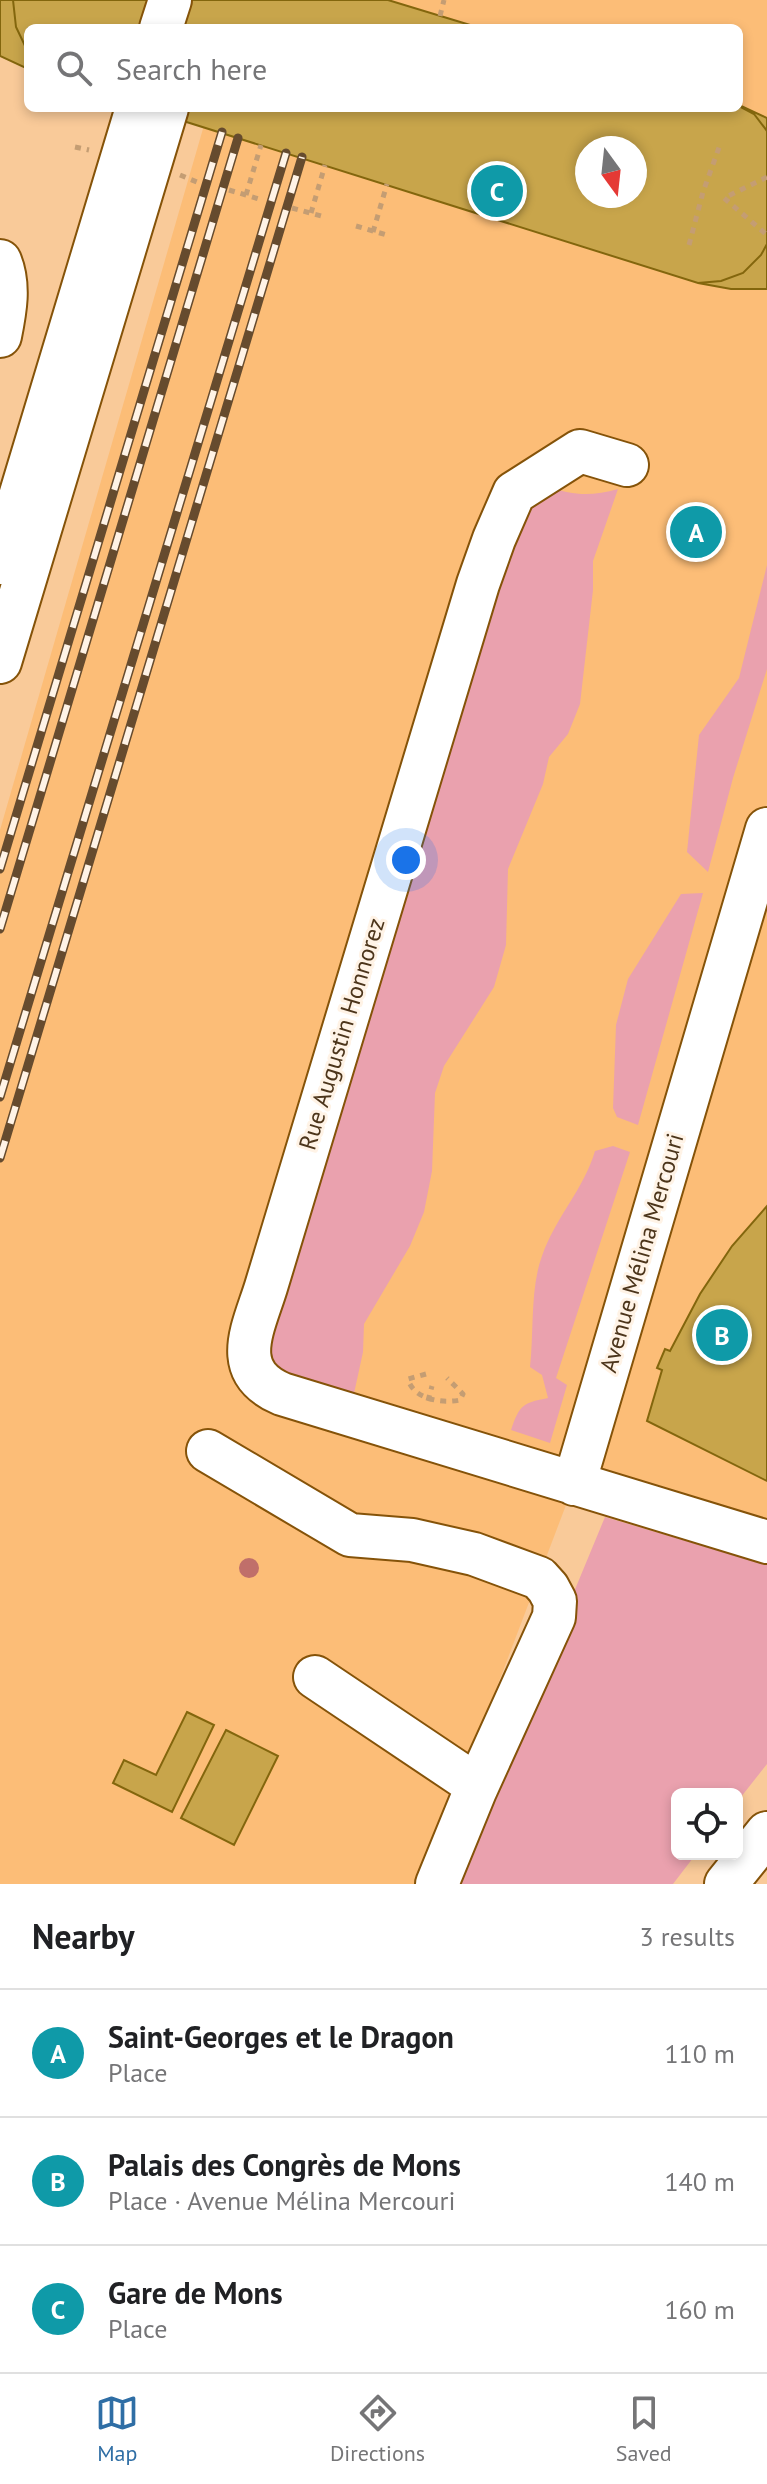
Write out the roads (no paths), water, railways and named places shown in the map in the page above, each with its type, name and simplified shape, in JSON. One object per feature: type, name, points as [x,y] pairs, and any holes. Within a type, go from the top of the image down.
[{"type":"street","points":[[162,24],[170,0]]},
{"type":"street","points":[[192,24],[200,0]]},
{"type":"street","points":[[0,563],[136,112]]},
{"type":"street","points":[[0,662],[166,112]]},
{"type":"street","points":[[0,261],[4,271],[6,306],[0,336]]},
{"type":"street","name":"Rue Augustin Honnorez","points":[[574,1484],[282,1394],[257,1379],[248,1352],[494,539],[514,493],[580,451],[627,465]]},
{"type":"street","name":"Avenue Mélina Mercouri","points":[[574,1484],[767,829]]},
{"type":"street","points":[[208,1451],[350,1535],[412,1540],[474,1554],[539,1578],[555,1601],[554,1617],[475,1791],[437,1884]]},
{"type":"street","points":[[574,1484],[767,1542]]},
{"type":"street","points":[[315,1677],[470,1781],[475,1791]]},
{"type":"street","points":[[726,1884],[767,1833]]},
{"type":"railway","points":[[0,869],[222,132]]},
{"type":"railway","points":[[0,929],[238,138]]},
{"type":"railway","points":[[0,1097],[286,153]]},
{"type":"railway","points":[[0,1158],[302,157]]},
{"type":"place","name":"Gare de Mons","points":[[497,191]]},
{"type":"place","name":"Saint-Georges et le Dragon","points":[[696,532]]},
{"type":"place","name":"Palais des Congrès de Mons","points":[[722,1335]]}]
